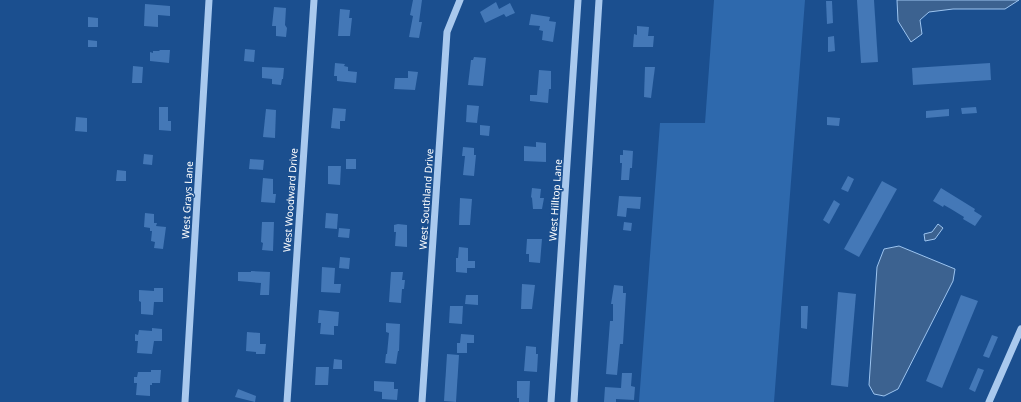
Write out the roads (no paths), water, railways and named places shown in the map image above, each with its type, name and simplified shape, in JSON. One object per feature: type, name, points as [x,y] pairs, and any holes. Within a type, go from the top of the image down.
[{"type":"street","name":"West Grays Lane","points":[[185,402],[209,0]]},
{"type":"street","name":"West Woodward Drive","points":[[287,402],[314,0]]},
{"type":"street","name":"West Southland Drive","points":[[422,402],[447,32],[460,0]]},
{"type":"street","name":"West Hilltop Lane","points":[[551,402],[578,0]]},
{"type":"street","points":[[574,402],[599,0]]},
{"type":"street","points":[[989,402],[1021,329]]}]
